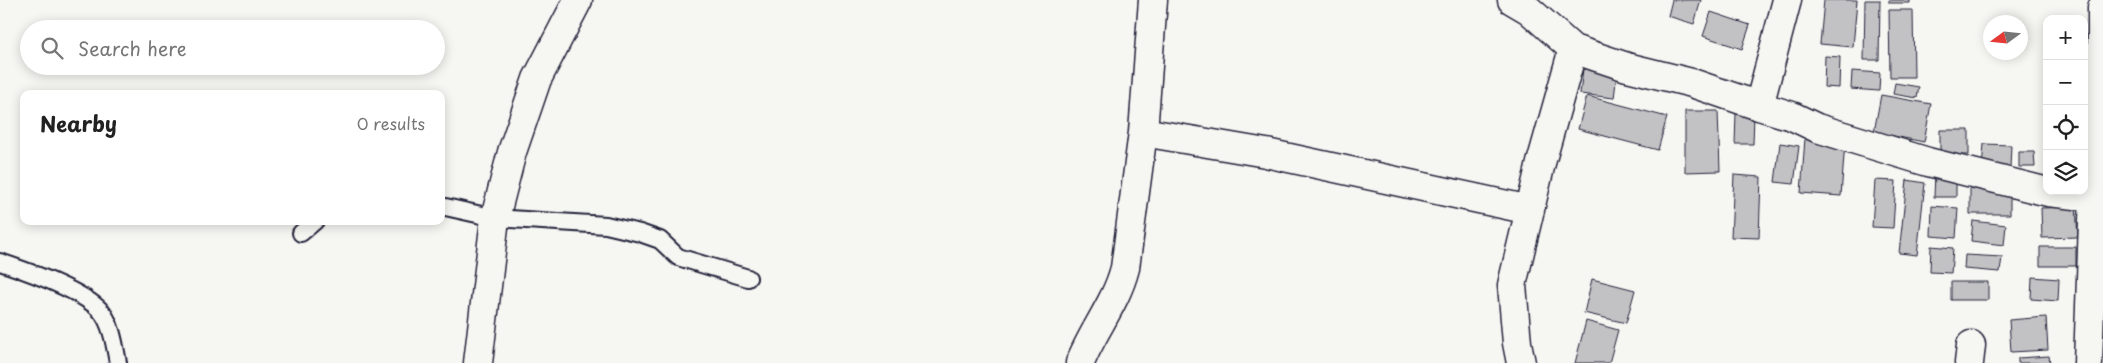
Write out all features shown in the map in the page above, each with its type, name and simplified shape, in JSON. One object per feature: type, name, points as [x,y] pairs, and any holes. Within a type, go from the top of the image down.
[{"type":"street","points":[[478,363],[495,218],[512,152],[537,79],[578,0]]},
{"type":"street","points":[[1080,363],[1088,343],[1120,288],[1125,268],[1143,132],[1153,0]]},
{"type":"street","points":[[1760,106],[1787,0]]},
{"type":"street","points":[[1524,3],[1573,49],[1626,67],[1692,83],[1792,116],[1817,128],[1928,162],[2048,192],[2094,196]]},
{"type":"street","points":[[2088,363],[2097,109],[2102,75],[2102,8]]},
{"type":"street","points":[[1521,363],[1516,343],[1512,285],[1573,49]]},
{"type":"street","points":[[1143,132],[1266,153],[1530,210]]},
{"type":"lane","points":[[445,207],[495,218],[606,226],[640,233],[660,240],[678,257],[748,278]]},
{"type":"lane","points":[[301,233],[310,225]]},
{"type":"lane","points":[[0,262],[30,272],[85,298],[101,312],[109,327],[118,363]]},
{"type":"building","points":[[1672,0],[1701,0],[1694,24],[1668,16]]},
{"type":"building","points":[[1824,0],[1857,0],[1853,47],[1820,44]]},
{"type":"building","points":[[1865,0],[1880,0],[1879,60],[1864,60]]},
{"type":"building","points":[[1889,0],[1910,0],[1910,3],[1889,3]]},
{"type":"building","points":[[1889,10],[1913,10],[1914,77],[1890,77]]},
{"type":"building","points":[[1711,12],[1750,25],[1742,49],[1703,36]]},
{"type":"building","points":[[1825,56],[1840,57],[1839,88],[1824,87]]},
{"type":"building","points":[[1583,69],[1617,73],[1614,98],[1580,94]]},
{"type":"building","points":[[1852,71],[1880,73],[1879,91],[1851,89]]},
{"type":"building","points":[[1895,83],[1919,87],[1917,98],[1893,94]]},
{"type":"building","points":[[1881,95],[1931,104],[1924,142],[1874,132]]},
{"type":"building","points":[[1587,96],[1667,117],[1658,150],[1578,129]]},
{"type":"building","points":[[1685,111],[1718,111],[1720,171],[1685,172]]},
{"type":"building","points":[[1736,113],[1754,114],[1753,144],[1735,144]]},
{"type":"building","points":[[1940,130],[1969,130],[1969,155],[1940,155]]},
{"type":"building","points":[[1805,138],[1845,142],[1841,196],[1801,193]]},
{"type":"building","points":[[1780,143],[1799,146],[1794,184],[1775,182]]},
{"type":"building","points":[[1984,144],[2011,145],[2010,168],[1982,167]]},
{"type":"building","points":[[2019,152],[2034,152],[2035,167],[2019,167]]},
{"type":"building","points":[[1935,173],[1956,173],[1956,197],[1934,197]]},
{"type":"building","points":[[1734,175],[1761,177],[1759,238],[1731,237]]},
{"type":"building","points":[[1875,180],[1896,181],[1893,228],[1872,227]]},
{"type":"building","points":[[1907,180],[1925,183],[1917,255],[1899,253]]},
{"type":"building","points":[[1970,188],[2010,188],[2010,214],[1970,214]]},
{"type":"building","points":[[1932,206],[1958,208],[1956,238],[1931,236]]},
{"type":"building","points":[[2076,207],[2078,237],[2042,238],[2041,208]]},
{"type":"building","points":[[1973,221],[2006,225],[2004,245],[1971,241]]},
{"type":"building","points":[[1931,246],[1953,248],[1951,273],[1930,272]]},
{"type":"building","points":[[2040,247],[2076,247],[2076,266],[2040,266]]},
{"type":"building","points":[[1965,255],[2002,257],[2000,272],[1964,269]]},
{"type":"building","points":[[2032,277],[2059,279],[2058,301],[2031,299]]},
{"type":"building","points":[[1592,279],[1635,290],[1626,323],[1584,313]]},
{"type":"building","points":[[1951,282],[1988,282],[1988,300],[1951,300]]},
{"type":"building","points":[[2046,317],[2048,350],[2011,352],[2009,320]]},
{"type":"building","points":[[1586,321],[1618,330],[1609,363],[1575,363]]},
{"type":"building","points":[[2049,356],[2050,363],[2018,363],[2018,358]]}]
